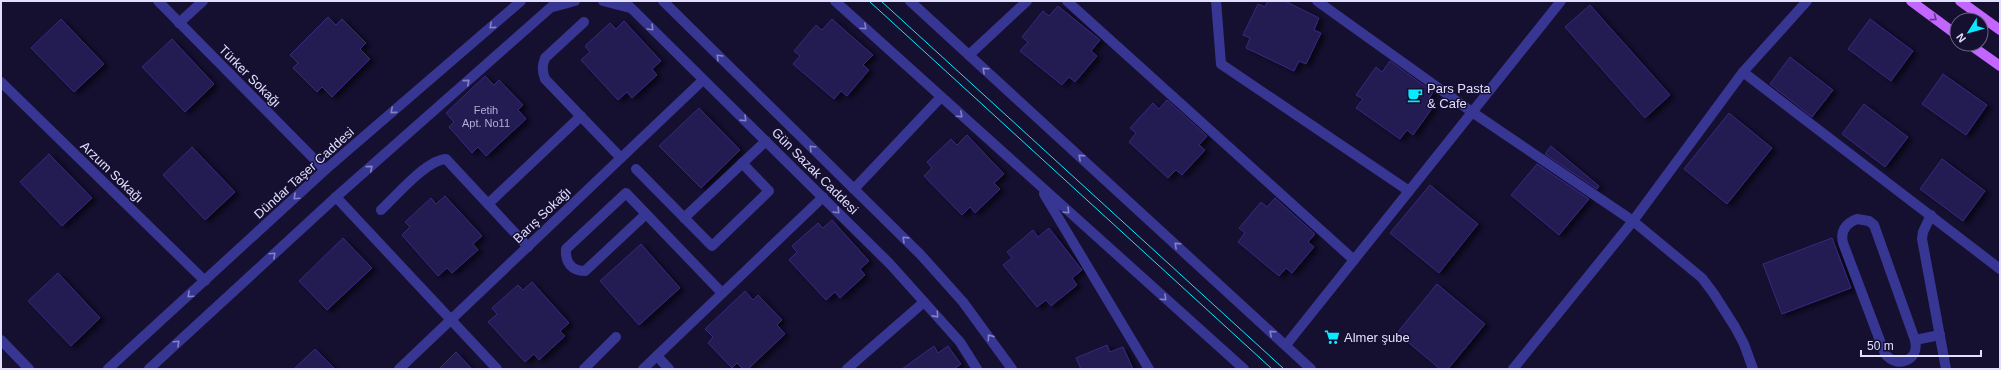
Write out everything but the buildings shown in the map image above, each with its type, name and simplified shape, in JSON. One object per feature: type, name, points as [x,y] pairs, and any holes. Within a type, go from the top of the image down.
[{"type":"main road","points":[[1911,1],[1949,29]]},
{"type":"main road","points":[[1960,1],[2000,30]]},
{"type":"main road","points":[[1980,52],[2000,66]]},
{"type":"street","name":"Türker Sokağı","points":[[158,1],[325,170]]},
{"type":"street","points":[[179,23],[204,1]]},
{"type":"street","name":"Dündar Taşer Caddesi","points":[[108,369],[325,170],[521,1]]},
{"type":"street","points":[[149,369],[336,197],[555,4],[575,1]]},
{"type":"street","points":[[603,1],[632,9]]},
{"type":"street","name":"Gün Sazak Caddesi","points":[[624,1],[890,264],[960,342],[977,369]]},
{"type":"street","name":"Gün Sazak Caddesi","points":[[662,1],[942,277],[988,334],[1012,369]]},
{"type":"street","points":[[836,1],[1244,369]]},
{"type":"street","points":[[910,1],[1311,369]]},
{"type":"street","points":[[969,55],[1026,1]]},
{"type":"street","points":[[1067,1],[1354,260]]},
{"type":"street","points":[[1216,1],[1221,64],[1409,191]]},
{"type":"street","points":[[1317,1],[1472,112],[1633,221],[1702,278],[1735,327],[1744,344],[1753,369]]},
{"type":"street","points":[[1286,345],[1561,1]]},
{"type":"street","points":[[1514,369],[1633,221],[1743,72],[1807,1]]},
{"type":"street","points":[[584,22],[545,58],[542,68],[546,79],[621,158]]},
{"type":"street","points":[[1743,72],[2000,269]]},
{"type":"street","name":"Barış Sokağı","points":[[399,369],[703,80]]},
{"type":"street","name":"Arzum Sokağı","points":[[1,82],[205,281]]},
{"type":"street","points":[[854,189],[941,97]]},
{"type":"street","points":[[488,204],[581,116]]},
{"type":"street","points":[[684,218],[766,141]]},
{"type":"street","points":[[381,210],[428,167],[446,159],[528,246]]},
{"type":"street","points":[[636,169],[712,246],[769,191],[742,163]]},
{"type":"street","points":[[1039,185],[1149,369]]},
{"type":"street","points":[[646,214],[586,271],[575,269],[567,261],[566,249],[626,194],[646,214],[722,293]]},
{"type":"street","points":[[336,197],[497,369]]},
{"type":"street","points":[[642,369],[823,197]]},
{"type":"street","points":[[1931,215],[1923,232],[1922,239],[1946,369]]},
{"type":"street","points":[[1864,219],[1874,225],[1915,340],[1915,351],[1909,360],[1904,362],[1893,361],[1885,354],[1842,238],[1844,228],[1852,220],[1864,219]]},
{"type":"street","points":[[847,369],[924,302]]},
{"type":"street","points":[[1915,340],[1940,335]]},
{"type":"street","points":[[584,369],[616,337]]},
{"type":"street","points":[[1,340],[29,369]]},
{"type":"street","points":[[657,356],[669,369]]},
{"type":"tram line","points":[[869,1],[1272,369]]},
{"type":"tram line","points":[[881,1],[1284,369]]},
{"type":"place","name":"Pars Pasta & Cafe","points":[[1415,95]]},
{"type":"place","name":"Almer şube","points":[[1332,337]]}]
